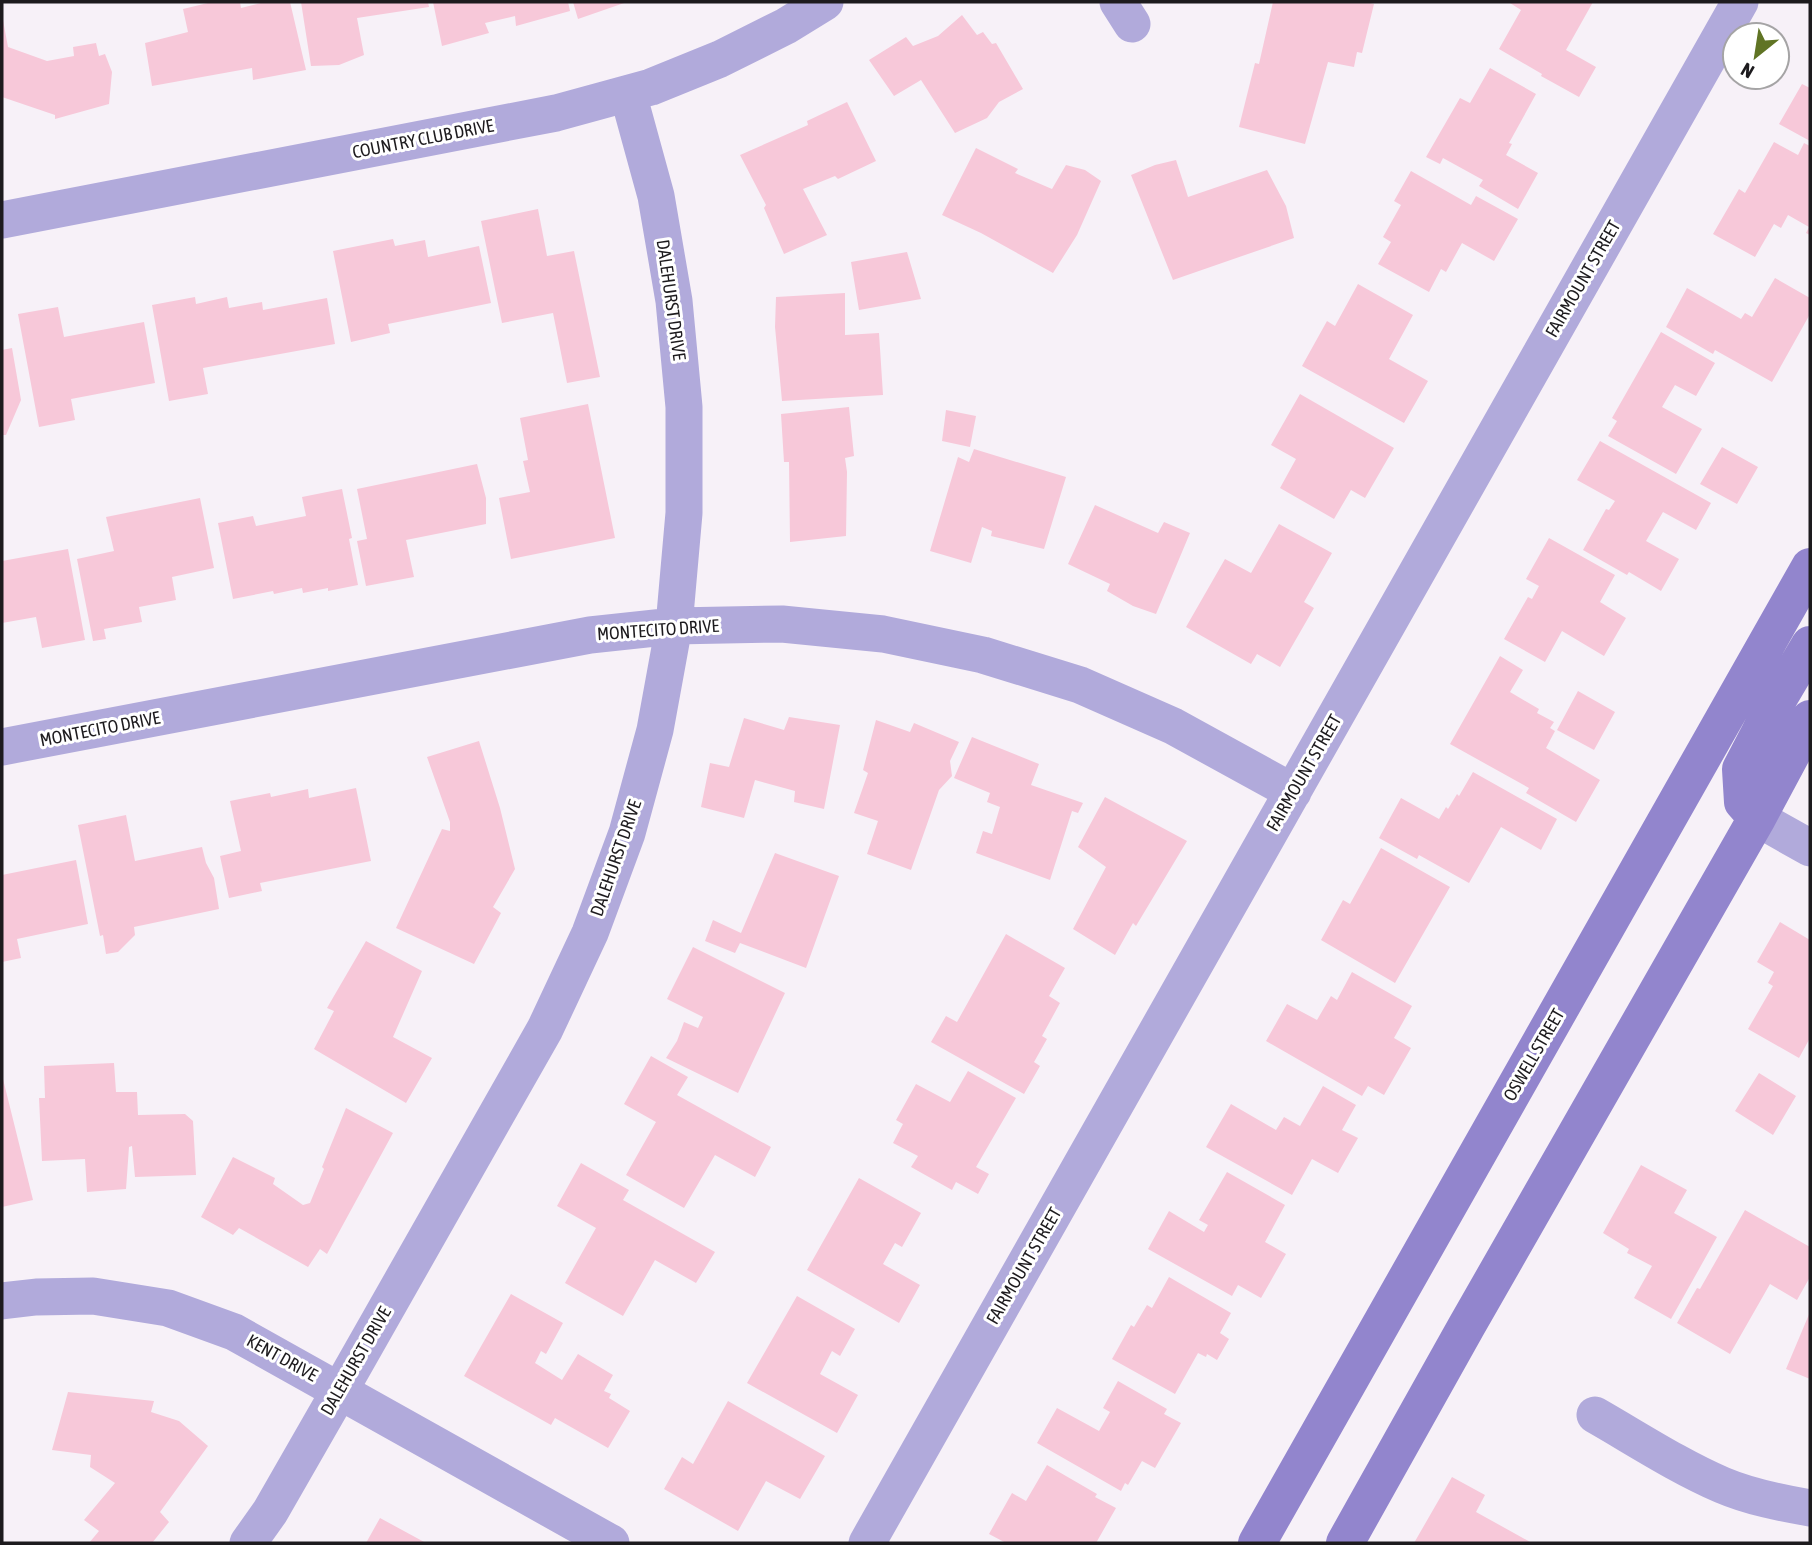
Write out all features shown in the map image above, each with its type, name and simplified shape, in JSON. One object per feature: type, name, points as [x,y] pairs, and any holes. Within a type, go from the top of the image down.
[{"type":"main road","name":"OSWELL STREET","points":[[1257,1543],[1810,567]]},
{"type":"main road","points":[[1757,818],[1743,802],[1741,769],[1810,645]]},
{"type":"main road","points":[[1345,1543],[1757,818],[1810,719]]},
{"type":"street","name":"COUNTRY CLUB DRIVE","points":[[2,220],[556,113],[628,94],[720,59],[786,26],[825,2]]},
{"type":"street","name":"FAIRMOUNT STREET","points":[[867,1543],[1740,2]]},
{"type":"street","name":"DALEHURST DRIVE","points":[[248,1543],[270,1512],[545,1029],[590,933],[627,833],[651,743],[674,626],[684,513],[684,407],[674,301],[656,197],[628,94]]},
{"type":"street","name":"MONTECITO DRIVE","points":[[2,747],[590,635],[674,626],[782,624],[883,634],[983,655],[1080,685],[1173,726],[1293,792]]},
{"type":"street","points":[[1757,818],[1810,848]]},
{"type":"street","name":"KENT DRIVE","points":[[2,1301],[93,1296],[168,1308],[234,1332],[611,1543]]},
{"type":"street","points":[[1595,1415],[1724,1486],[1776,1502],[1810,1508]]},
{"type":"building","points":[[212,2],[240,2],[241,8],[265,2],[290,2],[306,70],[253,80],[252,68],[152,86],[145,43],[188,32],[183,9]]},
{"type":"building","points":[[301,2],[428,2],[429,7],[357,18],[364,55],[339,65],[311,66]]},
{"type":"building","points":[[433,2],[568,2],[570,11],[516,26],[515,16],[485,23],[489,33],[442,46]]},
{"type":"building","points":[[573,2],[627,2],[578,19]]},
{"type":"building","points":[[1273,2],[1374,4],[1362,53],[1357,52],[1354,67],[1328,62],[1305,144],[1239,127],[1255,63],[1259,64]]},
{"type":"building","points":[[1511,2],[1593,2],[1566,50],[1596,67],[1579,97],[1499,49],[1521,10]]},
{"type":"building","points":[[962,15],[977,35],[983,32],[992,44],[996,43],[1023,89],[999,102],[987,118],[955,133],[921,80],[894,96],[869,60],[906,37],[913,46],[938,36]]},
{"type":"building","points":[[2,20],[8,47],[47,61],[74,56],[73,47],[96,43],[99,56],[105,54],[112,72],[109,104],[55,119],[55,115],[2,97]]},
{"type":"building","points":[[1490,68],[1536,94],[1509,143],[1512,144],[1506,155],[1538,173],[1518,209],[1479,186],[1483,180],[1443,158],[1440,164],[1426,157],[1460,98],[1470,103]]},
{"type":"building","points":[[1802,84],[1810,88],[1810,141],[1779,124]]},
{"type":"building","points":[[847,102],[876,161],[838,179],[835,176],[803,189],[827,235],[784,254],[764,208],[766,205],[740,155],[808,125],[807,121]]},
{"type":"building","points":[[1774,142],[1798,155],[1804,143],[1810,146],[1810,235],[1806,233],[1809,227],[1788,215],[1781,228],[1774,224],[1755,257],[1713,234],[1739,189],[1745,193]]},
{"type":"building","points":[[976,148],[1018,169],[1015,173],[1052,189],[1066,165],[1085,170],[1101,181],[1077,235],[1053,273],[981,233],[942,215]]},
{"type":"building","points":[[1176,160],[1188,197],[1267,170],[1286,206],[1294,238],[1173,280],[1131,175]]},
{"type":"building","points":[[1411,171],[1471,205],[1476,196],[1518,219],[1494,261],[1462,243],[1446,272],[1441,269],[1429,292],[1378,264],[1391,242],[1383,237],[1401,205],[1394,201]]},
{"type":"building","points":[[538,209],[547,256],[574,251],[600,377],[567,383],[553,313],[502,323],[481,221]]},
{"type":"building","points":[[393,239],[395,246],[425,240],[428,257],[479,246],[491,303],[388,324],[390,333],[351,342],[333,251]]},
{"type":"building","points":[[907,252],[921,299],[859,310],[851,262]]},
{"type":"building","points":[[1775,278],[1810,298],[1810,314],[1772,382],[1715,350],[1713,354],[1666,327],[1687,288],[1741,319],[1745,313],[1752,317]]},
{"type":"building","points":[[1358,284],[1413,315],[1389,359],[1428,381],[1404,423],[1302,366],[1327,321],[1335,326]]},
{"type":"building","points":[[845,293],[845,335],[879,333],[883,395],[782,401],[775,327],[776,297]]},
{"type":"building","points":[[195,297],[196,304],[227,297],[229,308],[262,302],[263,310],[327,298],[335,344],[203,368],[208,394],[169,401],[152,305]]},
{"type":"building","points":[[58,307],[64,337],[144,322],[155,383],[71,399],[75,420],[39,427],[18,314]]},
{"type":"building","points":[[1661,332],[1715,363],[1696,396],[1675,385],[1662,407],[1702,429],[1676,474],[1608,436],[1617,421],[1612,418]]},
{"type":"building","points":[[12,348],[21,400],[6,435],[2,435],[2,350]]},
{"type":"building","points":[[1300,394],[1394,448],[1365,498],[1351,490],[1334,519],[1280,488],[1296,459],[1271,445]]},
{"type":"building","points":[[588,404],[615,538],[511,559],[499,498],[530,492],[523,461],[528,460],[520,418]]},
{"type":"building","points":[[849,407],[854,456],[845,458],[846,536],[790,542],[789,462],[784,462],[781,414]]},
{"type":"building","points":[[946,410],[976,416],[970,447],[942,441]]},
{"type":"building","points":[[1600,441],[1711,503],[1696,530],[1663,512],[1646,541],[1679,559],[1661,591],[1583,550],[1606,509],[1609,510],[1615,501],[1577,480]]},
{"type":"building","points":[[1722,447],[1758,467],[1737,504],[1700,484]]},
{"type":"building","points":[[974,449],[1066,477],[1044,549],[991,536],[992,531],[982,527],[971,563],[930,551],[958,457],[969,462]]},
{"type":"building","points":[[477,464],[486,498],[486,524],[406,540],[414,577],[366,586],[357,541],[367,539],[357,489]]},
{"type":"building","points":[[342,489],[358,585],[303,593],[302,588],[274,594],[273,591],[233,599],[218,523],[253,516],[256,526],[306,516],[302,497]]},
{"type":"building","points":[[200,498],[214,568],[172,577],[176,600],[139,607],[142,622],[104,629],[106,639],[93,641],[77,559],[114,551],[106,517]]},
{"type":"building","points":[[1095,505],[1158,533],[1164,522],[1190,533],[1156,614],[1133,606],[1107,591],[1110,584],[1068,564]]},
{"type":"building","points":[[1279,524],[1332,553],[1304,602],[1314,608],[1280,667],[1257,654],[1251,664],[1186,627],[1225,559],[1251,573]]},
{"type":"building","points":[[1549,538],[1615,575],[1600,602],[1626,618],[1604,656],[1562,631],[1545,662],[1504,639],[1528,597],[1532,599],[1539,586],[1526,579]]},
{"type":"building","points":[[68,549],[85,640],[42,648],[36,617],[2,623],[2,561]]},
{"type":"building","points":[[1500,656],[1523,670],[1510,692],[1539,709],[1537,713],[1554,722],[1550,728],[1555,731],[1546,748],[1600,780],[1576,822],[1526,793],[1529,788],[1450,744]]},
{"type":"building","points":[[1578,691],[1615,712],[1594,750],[1557,730]]},
{"type":"building","points":[[789,717],[840,725],[824,809],[794,802],[795,791],[755,780],[744,818],[701,807],[710,763],[729,767],[744,718],[784,730]]},
{"type":"building","points":[[876,720],[910,732],[914,723],[959,742],[950,761],[952,776],[939,790],[911,870],[867,854],[878,821],[854,813],[868,773],[863,770]]},
{"type":"building","points":[[972,737],[1039,764],[1031,785],[1083,803],[1078,813],[1072,811],[1050,880],[976,853],[983,831],[992,834],[1000,807],[987,802],[990,793],[954,778]]},
{"type":"building","points":[[479,741],[515,869],[493,907],[501,913],[474,964],[396,928],[442,829],[450,831],[450,822],[427,757]]},
{"type":"building","points":[[1473,772],[1557,819],[1541,850],[1501,827],[1469,883],[1419,855],[1417,859],[1379,838],[1401,798],[1439,819],[1457,794],[1459,796]]},
{"type":"building","points":[[356,788],[371,861],[260,883],[262,891],[229,898],[220,856],[241,851],[230,801],[270,793],[271,797],[308,789],[309,798]]},
{"type":"building","points":[[1105,797],[1187,841],[1136,926],[1133,923],[1115,955],[1073,929],[1106,867],[1078,847]]},
{"type":"building","points":[[126,815],[135,861],[202,847],[214,878],[219,909],[134,927],[135,935],[118,952],[106,954],[78,825]]},
{"type":"building","points":[[1381,848],[1450,887],[1395,983],[1321,940],[1343,900],[1350,904]]},
{"type":"building","points":[[775,853],[839,876],[806,968],[740,943],[735,953],[705,941],[713,920],[741,933]]},
{"type":"building","points":[[76,860],[88,924],[17,939],[21,958],[2,962],[2,875]]},
{"type":"building","points":[[1780,922],[1810,940],[1810,1038],[1799,1058],[1748,1029],[1773,986],[1768,983],[1774,972],[1757,962]]},
{"type":"building","points":[[1006,934],[1065,968],[1049,996],[1060,1003],[1042,1036],[1047,1039],[1034,1062],[1040,1066],[1024,1094],[931,1042],[946,1016],[957,1022]]},
{"type":"building","points":[[366,941],[422,971],[393,1037],[432,1058],[406,1103],[314,1049],[334,1011],[327,1008]]},
{"type":"building","points":[[693,947],[785,993],[738,1093],[666,1058],[677,1041],[684,1022],[698,1028],[703,1017],[667,999]]},
{"type":"building","points":[[1352,972],[1412,1006],[1394,1038],[1411,1048],[1384,1095],[1368,1086],[1362,1096],[1266,1041],[1287,1004],[1317,1020],[1331,996],[1337,1000]]},
{"type":"building","points":[[651,1056],[688,1077],[677,1095],[771,1147],[755,1177],[715,1155],[684,1208],[626,1175],[656,1122],[624,1104]]},
{"type":"building","points":[[114,1063],[116,1092],[137,1092],[138,1115],[185,1114],[193,1121],[196,1175],[135,1177],[132,1146],[129,1147],[126,1189],[87,1192],[85,1159],[42,1161],[39,1098],[45,1098],[44,1066]]},
{"type":"building","points":[[968,1071],[1016,1098],[976,1167],[989,1174],[978,1194],[956,1182],[952,1190],[911,1167],[918,1156],[893,1143],[903,1124],[896,1120],[916,1084],[950,1102]]},
{"type":"building","points":[[1759,1073],[1796,1096],[1773,1135],[1735,1111]]},
{"type":"building","points":[[2,1075],[33,1200],[2,1207]]},
{"type":"building","points":[[1323,1086],[1356,1105],[1342,1130],[1358,1138],[1338,1173],[1312,1159],[1292,1195],[1206,1147],[1231,1104],[1276,1130],[1284,1117],[1300,1126]]},
{"type":"building","points":[[346,1108],[393,1133],[327,1254],[320,1249],[308,1267],[239,1228],[233,1235],[201,1217],[233,1157],[275,1178],[273,1184],[303,1205],[310,1203]]},
{"type":"building","points":[[581,1163],[629,1190],[623,1200],[715,1252],[696,1283],[655,1260],[623,1316],[565,1283],[596,1228],[557,1206]]},
{"type":"building","points":[[1641,1165],[1687,1190],[1674,1213],[1717,1237],[1671,1319],[1634,1298],[1652,1266],[1627,1253],[1629,1249],[1603,1233]]},
{"type":"building","points":[[1227,1172],[1285,1205],[1265,1242],[1286,1254],[1261,1298],[1238,1285],[1232,1296],[1148,1249],[1169,1211],[1204,1232],[1208,1225],[1199,1220]]},
{"type":"building","points":[[859,1178],[921,1213],[902,1247],[895,1243],[883,1264],[920,1285],[899,1323],[807,1270]]},
{"type":"building","points":[[1745,1210],[1810,1247],[1810,1277],[1797,1300],[1770,1284],[1730,1354],[1677,1323],[1697,1288],[1700,1289]]},
{"type":"building","points":[[1169,1277],[1231,1313],[1220,1333],[1229,1339],[1217,1360],[1207,1354],[1206,1357],[1198,1353],[1175,1394],[1112,1359],[1131,1325],[1134,1327],[1147,1305],[1152,1308]]},
{"type":"building","points":[[511,1294],[563,1323],[546,1354],[541,1351],[535,1363],[562,1380],[578,1354],[613,1375],[604,1391],[611,1394],[609,1398],[630,1411],[608,1448],[555,1418],[551,1425],[464,1376]]},
{"type":"building","points":[[797,1296],[855,1329],[840,1356],[832,1351],[820,1374],[858,1395],[837,1433],[747,1383]]},
{"type":"building","points":[[1810,1312],[1810,1379],[1786,1369]]},
{"type":"building","points":[[1118,1381],[1167,1409],[1164,1414],[1181,1423],[1155,1468],[1142,1461],[1128,1485],[1125,1483],[1121,1491],[1037,1443],[1057,1408],[1099,1431],[1110,1412],[1103,1408]]},
{"type":"building","points":[[68,1392],[154,1401],[151,1412],[179,1421],[208,1446],[160,1512],[169,1522],[152,1543],[89,1543],[99,1531],[84,1520],[115,1483],[90,1467],[91,1455],[52,1450]]},
{"type":"building","points":[[728,1401],[825,1456],[800,1499],[766,1481],[738,1531],[664,1489],[682,1457],[693,1464]]},
{"type":"building","points":[[1047,1465],[1116,1508],[1096,1543],[1006,1543],[989,1534],[1012,1493],[1026,1501]]},
{"type":"building","points":[[1452,1477],[1485,1495],[1476,1512],[1532,1543],[1414,1543]]},
{"type":"building","points":[[380,1518],[426,1543],[366,1543]]}]
